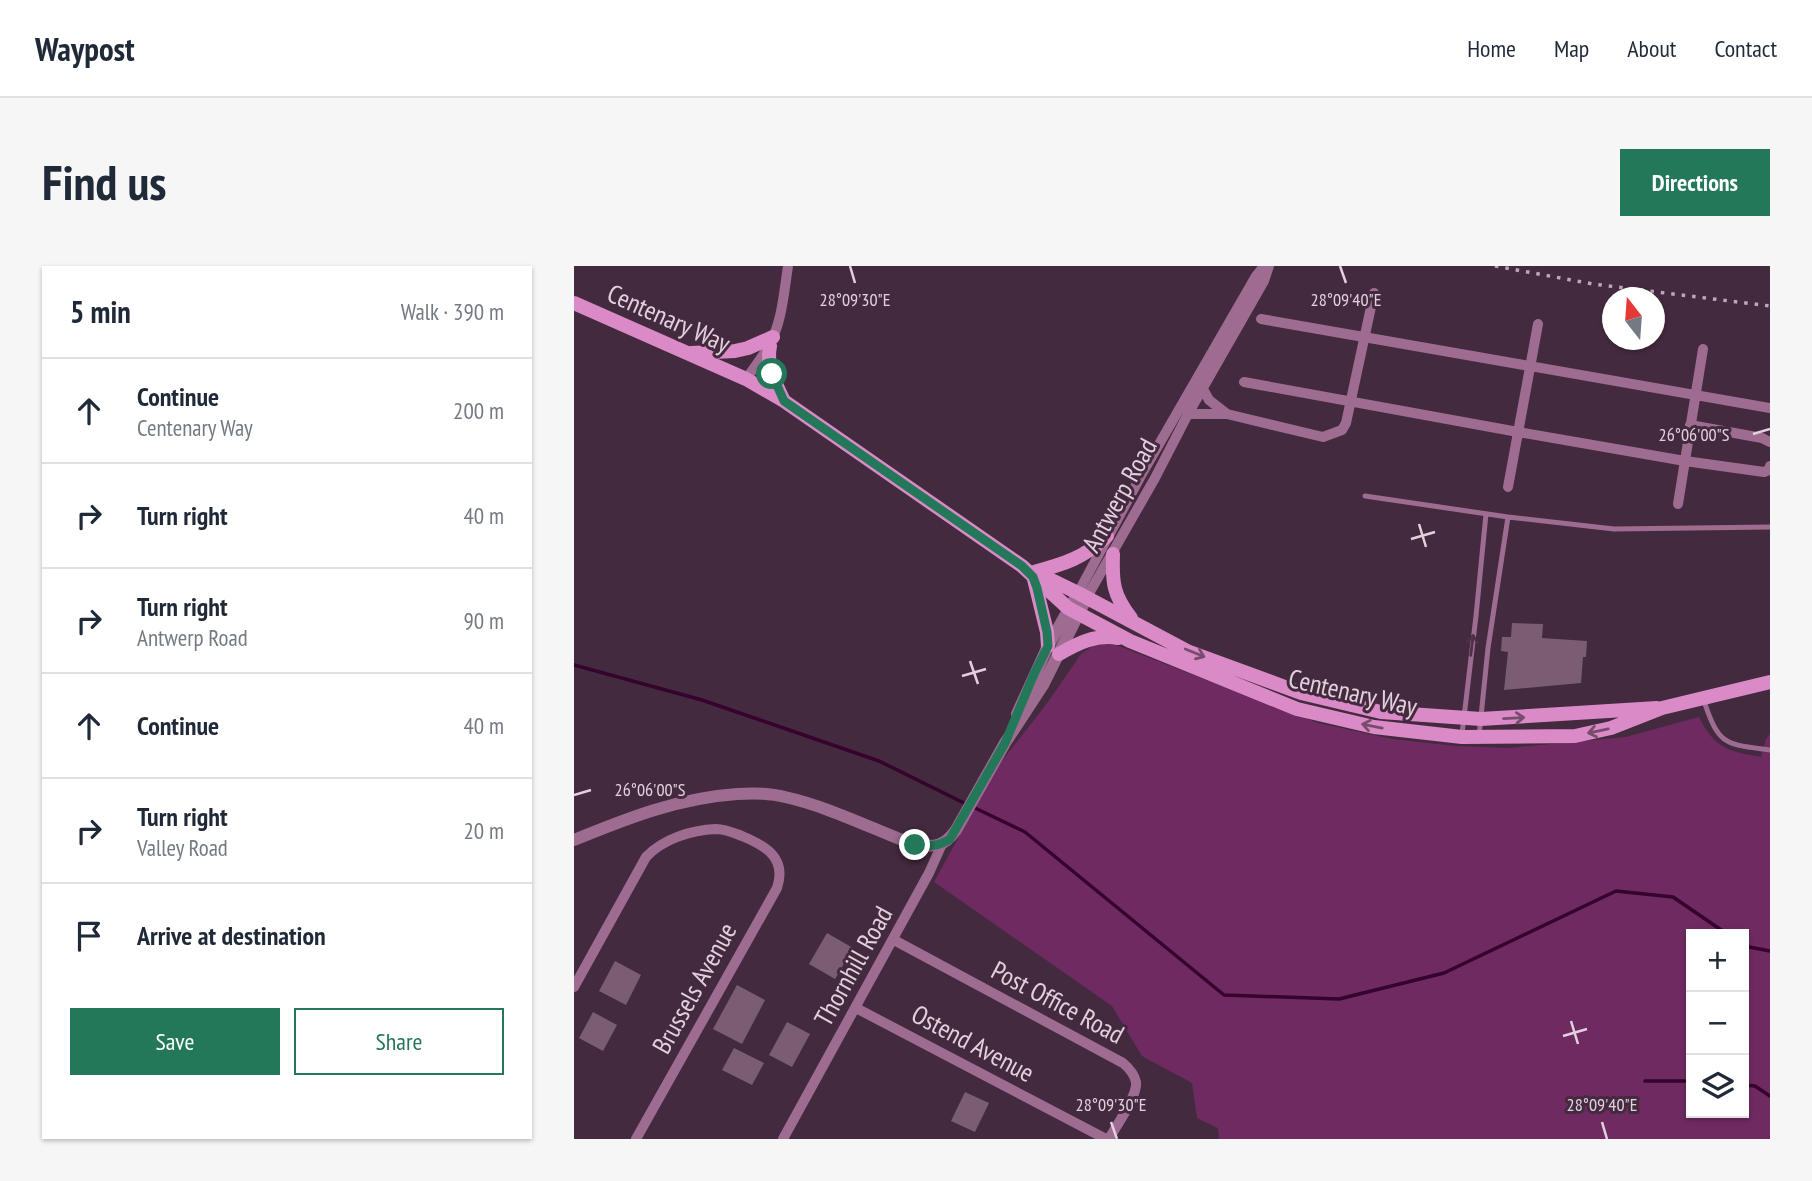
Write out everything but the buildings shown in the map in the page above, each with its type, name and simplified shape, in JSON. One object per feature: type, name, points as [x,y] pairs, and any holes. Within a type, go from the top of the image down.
[{"type":"main road","name":"Centenary Way","points":[[574,303],[746,379],[784,401],[1030,572],[1073,611],[1130,641],[1297,709],[1374,727],[1462,737],[1575,736],[1611,728],[1662,708],[1770,682]]},
{"type":"main road","points":[[686,353],[735,351],[771,342],[769,366],[784,401]]},
{"type":"main road","points":[[1107,536],[1095,548],[1073,560],[1030,572],[1053,650],[1102,637],[1130,641]]},
{"type":"main road","points":[[1113,554],[1115,591],[1118,600],[1135,622]]},
{"type":"main road","name":"Centenary Way","points":[[1030,572],[1083,595],[1187,651],[1301,693],[1381,712],[1481,719],[1662,708]]},
{"type":"street","points":[[746,379],[771,342],[779,318],[788,266]]},
{"type":"street","name":"Antwerp Road","points":[[962,817],[1043,685],[1053,650],[1073,611],[1113,554],[1188,414],[1264,281],[1266,266]]},
{"type":"street","name":"Antwerp Road","points":[[1083,595],[1107,536],[1250,288],[1266,266]]},
{"type":"street","points":[[1188,414],[1227,414],[1323,437],[1342,430],[1346,423],[1374,293]]},
{"type":"street","points":[[1261,319],[1770,408]]},
{"type":"street","points":[[1508,488],[1538,324]]},
{"type":"street","points":[[1678,504],[1703,349]]},
{"type":"street","points":[[1244,382],[1685,461],[1764,472],[1769,470],[1770,466]]},
{"type":"street","points":[[1203,389],[1209,400],[1227,414]]},
{"type":"street","points":[[1690,425],[1762,438],[1770,442]]},
{"type":"street","points":[[574,840],[630,817],[678,802],[756,793],[782,796],[813,805],[915,845],[942,844]]},
{"type":"street","name":"Thornhill Road","points":[[783,1139],[894,940],[942,844],[950,839],[962,817]]},
{"type":"street","name":"Brussels Avenue","points":[[574,987],[646,857],[655,848],[680,836],[717,829],[733,832],[753,841],[768,849],[774,857],[779,866],[777,888],[636,1139]]},
{"type":"street","name":"Post Office Road","points":[[894,940],[1123,1063],[1131,1070],[1136,1086],[1132,1098],[1107,1139]]},
{"type":"street","name":"Ostend Avenue","points":[[856,1008],[1107,1139]]},
{"type":"lane","points":[[1366,496],[1614,529],[1770,527]]},
{"type":"lane","points":[[1462,737],[1486,514]]},
{"type":"lane","points":[[1479,738],[1488,648],[1508,517]]},
{"type":"lane","points":[[1703,698],[1717,733],[1728,743],[1767,750],[1770,742]]},
{"type":"shaded area","points":[[1094,645],[1116,645],[1318,723],[1392,739],[1455,746],[1508,748],[1626,737],[1699,717],[1711,736],[1724,747],[1761,757],[1770,734],[1770,1139],[1219,1139],[1218,1128],[1197,1118],[1192,1083],[1142,1056],[1112,1006],[934,882],[998,766],[1081,654]]},
{"type":"waterway","points":[[574,665],[702,700],[879,761],[966,804]]},
{"type":"waterway","points":[[973,807],[1025,832],[1224,995],[1339,999],[1444,973],[1616,891],[1673,897],[1720,929]]},
{"type":"waterway","points":[[1749,947],[1770,951]]},
{"type":"waterway","points":[[1645,1081],[1686,1081]]},
{"type":"waterway","points":[[1749,1085],[1755,1086],[1770,1096]]},
{"type":"railway","points":[[1495,266],[1593,284],[1770,306]]},
{"type":"route","points":[[772,374],[784,401],[1022,566],[1033,577],[1037,588],[1048,646],[1005,743],[950,839],[942,844],[915,845]]}]
